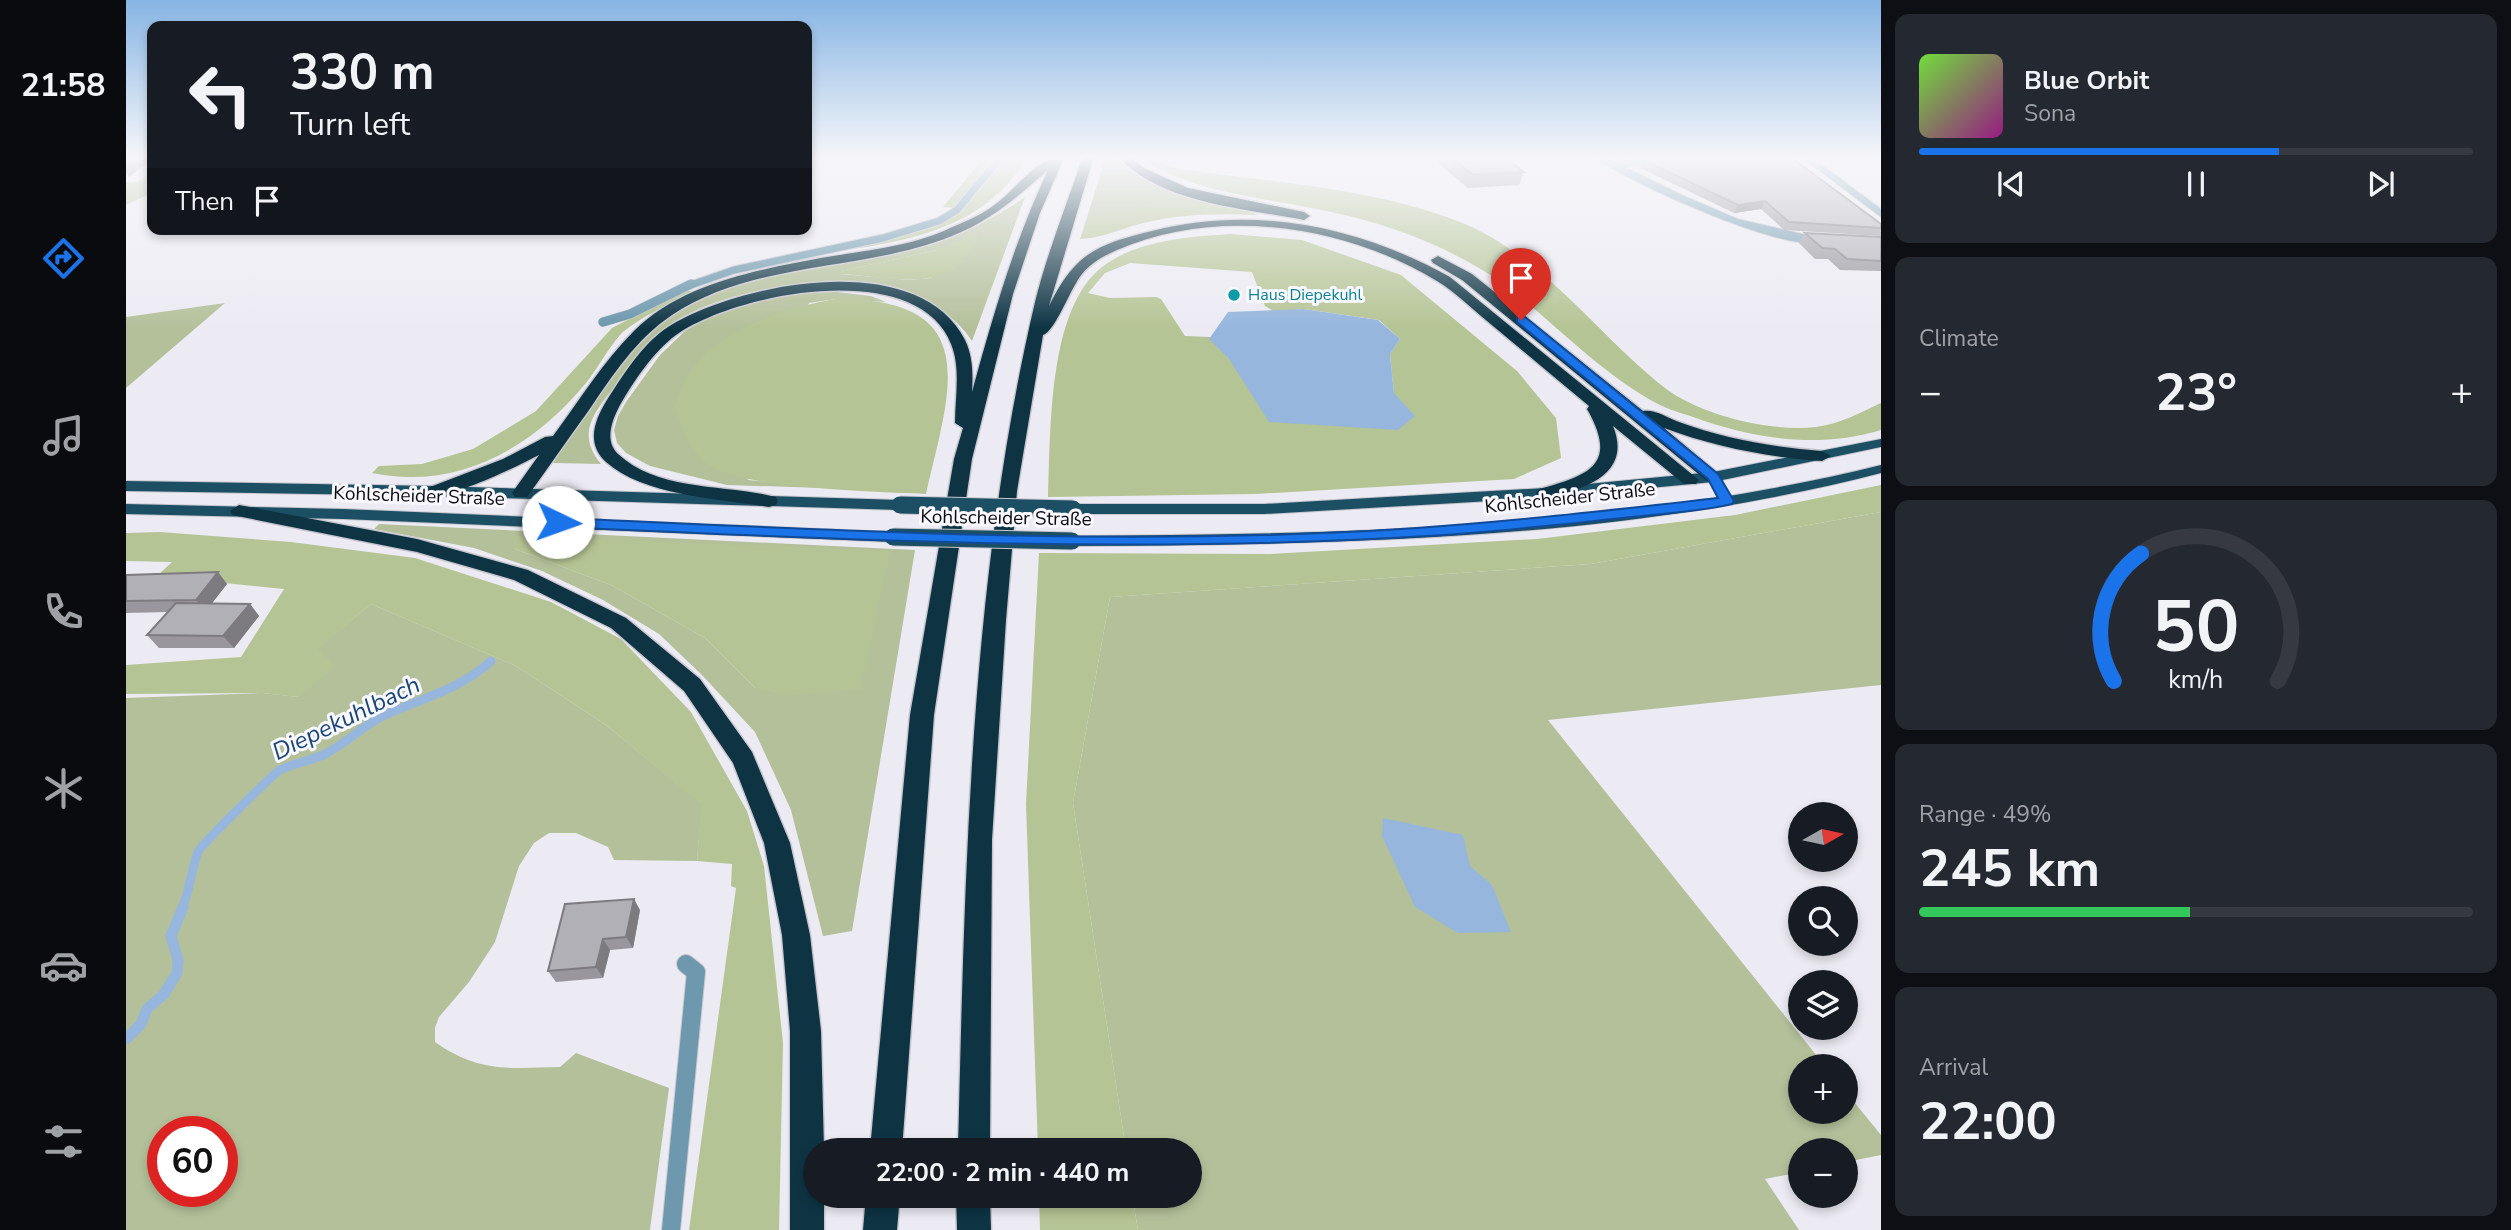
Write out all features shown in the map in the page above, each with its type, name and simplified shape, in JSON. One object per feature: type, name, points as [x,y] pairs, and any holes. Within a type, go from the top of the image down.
[{"type":"highway","points":[[521,493],[558,437],[631,341],[668,311],[711,290],[770,272],[894,248],[947,234],[989,213]]},
{"type":"highway","points":[[887,1138],[922,715],[963,459],[1006,294],[1034,213]]},
{"type":"highway","points":[[974,1138],[979,840],[995,620],[1008,491],[1042,299],[1070,213]]},
{"type":"highway","points":[[1288,213],[1363,230],[1425,253],[1467,277],[1713,477]]},
{"type":"highway","points":[[1032,351],[1072,276],[1097,254],[1124,243],[1172,229],[1213,223],[1247,223],[1333,234],[1381,247],[1417,263],[1475,303],[1690,480]]},
{"type":"highway","points":[[769,501],[662,482],[641,475],[611,458],[604,448],[601,436],[607,414],[627,382],[648,354],[671,332],[717,307],[762,293],[798,288],[851,288],[907,299],[933,312],[950,328],[962,352],[963,459]]},
{"type":"highway","points":[[1545,493],[1575,485],[1598,473],[1609,458],[1611,438],[1585,396]]},
{"type":"highway","points":[[1620,401],[1671,425],[1726,443],[1787,454],[1822,456]]},
{"type":"highway","points":[[436,491],[523,458],[558,437]]},
{"type":"highway","points":[[239,511],[438,551],[523,575],[576,599],[641,638],[699,690],[740,751],[765,807],[780,856],[795,922],[804,994],[809,1074],[807,1230]]},
{"type":"highway","points":[[880,1230],[882,1208]]},
{"type":"highway","points":[[974,1208],[974,1230]]},
{"type":"main road","name":"Kohlscheider Straße","points":[[126,486],[521,493],[1073,509],[1264,509],[1545,493],[1690,480],[1881,443]]},
{"type":"main road","name":"Kohlscheider Straße","points":[[126,509],[503,520],[893,537],[1072,541],[1223,540],[1407,534],[1583,519],[1727,501],[1816,486],[1881,469]]},
{"type":"main road","points":[[1713,477],[1727,501]]},
{"type":"main road","points":[[1690,480],[1727,501]]},
{"type":"main road","points":[[503,520],[521,493]]},
{"type":"street","points":[[1712,213],[1752,229],[1780,235],[1833,240]]},
{"type":"lane","points":[[603,322],[630,314],[696,282],[734,270],[883,238],[939,222],[953,213]]},
{"type":"lane","points":[[671,1230],[696,972],[686,964]]},
{"type":"green space","points":[[951,213],[970,213],[941,228],[914,237],[827,253],[910,233]]},
{"type":"green space","points":[[1019,213],[972,341],[947,314],[912,296],[872,286],[827,283],[738,295],[700,309],[668,326],[638,356],[593,417],[590,444],[601,464],[553,463],[631,352],[660,324],[692,304],[726,289],[762,278],[873,257],[945,239],[996,215]],"holes":[[[937,250],[931,278],[908,280],[841,274],[841,271]]]},
{"type":"green space","points":[[1088,213],[1146,213],[1085,224]]},
{"type":"green space","points":[[1119,213],[1254,213],[1257,215],[1210,214],[1178,217],[1080,239],[1085,224]]},
{"type":"green space","points":[[1337,213],[1436,213],[1490,236],[1543,275],[1665,388],[1698,407],[1737,420],[1798,428],[1833,423],[1881,403],[1881,430],[1834,439],[1786,439],[1739,431],[1671,410],[1637,392],[1618,378],[1507,286],[1487,273],[1423,240]]},
{"type":"green space","points":[[1230,234],[1302,240],[1401,275],[1517,371],[1556,418],[1561,458],[1514,479],[1255,494],[1048,497],[1056,374],[1071,312],[1084,287],[1102,267],[1147,245]],"holes":[[[1130,263],[1252,272],[1265,306],[1275,312],[1304,309],[1379,320],[1400,339],[1390,354],[1394,393],[1229,359],[1210,337],[1185,336],[1161,299],[1110,298],[1088,293],[1105,273]]]},
{"type":"green space","points":[[972,236],[978,238],[967,257],[953,269],[937,276],[900,279],[841,274],[840,271],[937,250]]},
{"type":"green space","points":[[685,290],[692,291],[620,335],[586,383],[565,406],[517,445],[463,470],[434,476],[404,477],[372,473],[379,466],[422,464],[473,449],[536,411],[612,328]]},
{"type":"green space","points":[[837,292],[871,296],[886,302],[836,299],[809,303],[748,480],[852,489],[727,485],[650,466],[626,453],[617,443],[614,430],[626,402],[660,355],[685,331],[717,313],[752,301],[796,293]]},
{"type":"green space","points":[[836,299],[884,303],[917,315],[937,333],[946,358],[947,387],[943,420],[926,494],[813,488],[726,473],[703,460],[684,430],[675,406],[683,384],[703,357],[736,332],[756,322],[776,314]]},
{"type":"green space","points":[[225,303],[126,388],[126,317]]},
{"type":"green space","points":[[1881,485],[1881,512],[1591,564],[1110,597],[1073,803],[1124,1138],[1038,1138],[1026,804],[1039,553],[1270,554],[1537,539],[1735,515]]},
{"type":"green space","points":[[1881,512],[1881,685],[1548,720],[1788,1020],[1788,1040],[1804,1040],[1815,1054],[1788,1054],[1788,1124],[1858,1124],[1858,1107],[1881,1135],[1881,1155],[1858,1160],[1858,1138],[1788,1138],[1788,1175],[1765,1179],[1799,1230],[1138,1230],[1134,1208],[1202,1208],[1202,1138],[1124,1138],[1073,803],[1110,597],[1591,564]]},
{"type":"green space","points":[[379,524],[915,550],[852,931],[823,936],[791,810],[755,732],[659,634],[603,600],[542,571],[474,548],[374,529]],"holes":[[[515,549],[889,552],[755,688],[705,638],[611,585]]]},
{"type":"green space","points":[[160,532],[291,542],[415,558],[551,602],[621,639],[691,712],[747,811],[764,866],[783,1043],[779,1230],[689,1230],[736,888],[731,886],[732,864],[697,861],[701,804],[606,725],[516,666],[371,604],[317,649],[335,666],[299,697],[262,693],[126,694],[126,665],[241,657],[284,589],[157,576],[172,562],[126,561],[126,533]]},
{"type":"green space","points":[[512,536],[890,551],[860,689],[783,695],[755,688],[705,638],[611,585],[515,549]]},
{"type":"green space","points":[[371,604],[516,666],[606,725],[702,804],[697,861],[614,860],[608,847],[576,833],[549,833],[534,843],[519,866],[495,942],[469,982],[439,1017],[435,1028],[435,1042],[480,1064],[510,1068],[560,1067],[576,1053],[669,1088],[650,1230],[126,1230],[126,698],[262,693],[299,697],[316,649]]},
{"type":"green space","points":[[1039,1208],[1134,1208],[1138,1230],[1040,1230]]},
{"type":"water","points":[[1304,309],[1378,320],[1400,339],[1390,354],[1394,393],[1415,416],[1398,430],[1269,422],[1229,359],[1209,339],[1228,312]]},
{"type":"water","points":[[1383,818],[1463,835],[1470,866],[1492,885],[1511,932],[1458,933],[1415,907],[1382,836]]},
{"type":"building","points":[[1779,213],[1867,213],[1881,224],[1881,228],[1789,222]]},
{"type":"building","points":[[1805,233],[1881,237],[1881,261],[1847,259],[1835,249],[1822,248]]},
{"type":"building","points":[[218,572],[196,600],[126,601],[126,575]]},
{"type":"building","points":[[176,603],[250,604],[223,636],[147,635]]},
{"type":"building","points":[[634,899],[626,937],[603,939],[596,967],[548,971],[565,904]]},
{"type":"waterway","name":"Diepekuhlbach","points":[[182,908],[198,852],[237,810],[280,770],[325,754],[375,720],[440,693],[467,679],[491,661]]},
{"type":"waterway","name":"Diepekuhlbach","points":[[126,1039],[141,1024],[147,1009],[164,994],[177,973],[178,960],[171,936],[183,907]]},
{"type":"place","name":"Haus Diepekuhl","points":[[1234,295]]},
{"type":"route","points":[[558,522],[893,537],[1072,541],[1323,538],[1503,527],[1727,501],[1713,477],[1521,320]]}]
